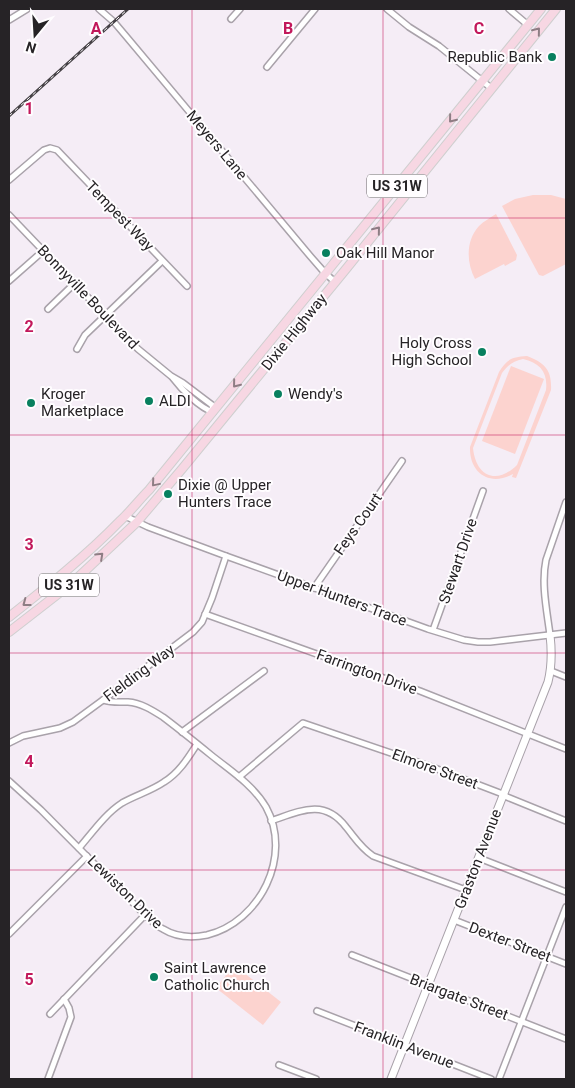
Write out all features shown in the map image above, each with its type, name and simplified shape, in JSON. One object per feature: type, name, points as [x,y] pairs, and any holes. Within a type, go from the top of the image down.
[{"type":"main road","name":"Dixie Highway","points":[[9,617],[66,571],[125,516],[149,490],[541,9]]},
{"type":"main road","name":"Dixie Highway","points":[[9,632],[72,583],[137,522],[207,439],[556,9]]},
{"type":"main road","points":[[207,439],[216,422],[216,416],[213,412]]},
{"type":"street","points":[[9,20],[28,9]]},
{"type":"street","name":"Meyers Lane","points":[[99,9],[114,22],[325,273],[335,282]]},
{"type":"street","points":[[231,20],[240,9]]},
{"type":"street","points":[[267,67],[315,9]]},
{"type":"street","points":[[510,9],[528,25]]},
{"type":"street","points":[[387,10],[439,46],[491,88]]},
{"type":"street","name":"Tempest Way","points":[[9,180],[44,150],[52,148],[57,150],[187,286]]},
{"type":"street","name":"Bonnyville Boulevard","points":[[9,215],[138,349],[172,376],[180,387],[206,410],[213,412]]},
{"type":"street","points":[[9,281],[43,251]]},
{"type":"street","points":[[77,349],[85,335],[162,260]]},
{"type":"street","points":[[48,309],[74,284]]},
{"type":"street","name":"Feys Court","points":[[314,588],[402,461]]},
{"type":"street","name":"Stewart Drive","points":[[433,630],[483,491]]},
{"type":"street","points":[[550,635],[544,566],[566,502]]},
{"type":"street","name":"Upper Hunters Trace","points":[[125,516],[226,556],[458,639],[478,642],[566,633]]},
{"type":"street","name":"Fielding Way","points":[[9,743],[16,738],[31,733],[53,730],[73,722],[193,632],[202,622],[226,556]]},
{"type":"street","name":"Farrington Drive","points":[[205,614],[362,670],[566,749]]},
{"type":"street","name":"Graston Avenue","points":[[392,1079],[551,671],[550,635]]},
{"type":"street","points":[[182,732],[264,671]]},
{"type":"street","points":[[551,671],[566,677]]},
{"type":"street","name":"Lewiston Drive","points":[[9,781],[41,810],[145,915],[162,929],[174,934],[202,936],[218,932],[240,919],[251,909],[265,888],[275,855],[276,845],[271,821],[265,807],[252,789],[239,777],[163,717],[141,705],[103,700]]},
{"type":"street","name":"Elmore Street","points":[[239,777],[303,723],[432,767],[566,821]]},
{"type":"street","points":[[79,848],[111,812],[122,804],[160,785],[174,775],[186,762],[197,744]]},
{"type":"street","points":[[271,821],[307,809],[317,808],[324,810],[338,818],[358,844],[373,856],[466,890]]},
{"type":"street","points":[[9,934],[86,856]]},
{"type":"street","points":[[478,858],[566,892]]},
{"type":"street","points":[[499,1079],[566,907]]},
{"type":"street","points":[[50,1014],[145,915]]},
{"type":"street","name":"Dexter Street","points":[[454,920],[566,964]]},
{"type":"street","name":"Briargate Street","points":[[352,955],[566,1039]]},
{"type":"street","points":[[48,1079],[70,1017],[69,1008],[64,999]]},
{"type":"street","name":"Franklin Avenue","points":[[317,1011],[491,1079]]},
{"type":"street","points":[[279,1065],[316,1079]]},
{"type":"shaded area","points":[[533,195],[551,195],[566,199],[566,264],[543,276],[539,275],[502,206],[515,199]]},
{"type":"shaded area","points":[[496,214],[517,255],[516,260],[475,279],[470,266],[470,244],[479,226]]},
{"type":"shaded area","points":[[527,356],[538,361],[549,372],[551,390],[516,478],[512,477],[513,474],[505,478],[489,478],[482,475],[473,464],[470,447],[499,372],[507,361]],"holes":[[[523,359],[542,369],[546,378],[546,390],[517,465],[502,475],[489,475],[478,466],[473,448],[502,373],[516,361]]]},
{"type":"shaded area","points":[[511,366],[544,379],[515,454],[482,441]]},
{"type":"shaded area","points":[[234,965],[281,1002],[263,1025],[216,988]]},
{"type":"railway","points":[[9,116],[128,9]]},
{"type":"place","name":"Republic Bank","points":[[552,57]]},
{"type":"place","name":"Oak Hill Manor","points":[[326,253]]},
{"type":"place","name":"Holy Cross High School","points":[[482,352]]},
{"type":"place","name":"Wendy's","points":[[278,394]]},
{"type":"place","name":"ALDI","points":[[149,401]]},
{"type":"place","name":"Kroger Marketplace","points":[[31,403]]},
{"type":"place","name":"Dixie @ Upper Hunters Trace","points":[[168,494]]},
{"type":"place","name":"Saint Lawrence Catholic Church","points":[[154,977]]}]
